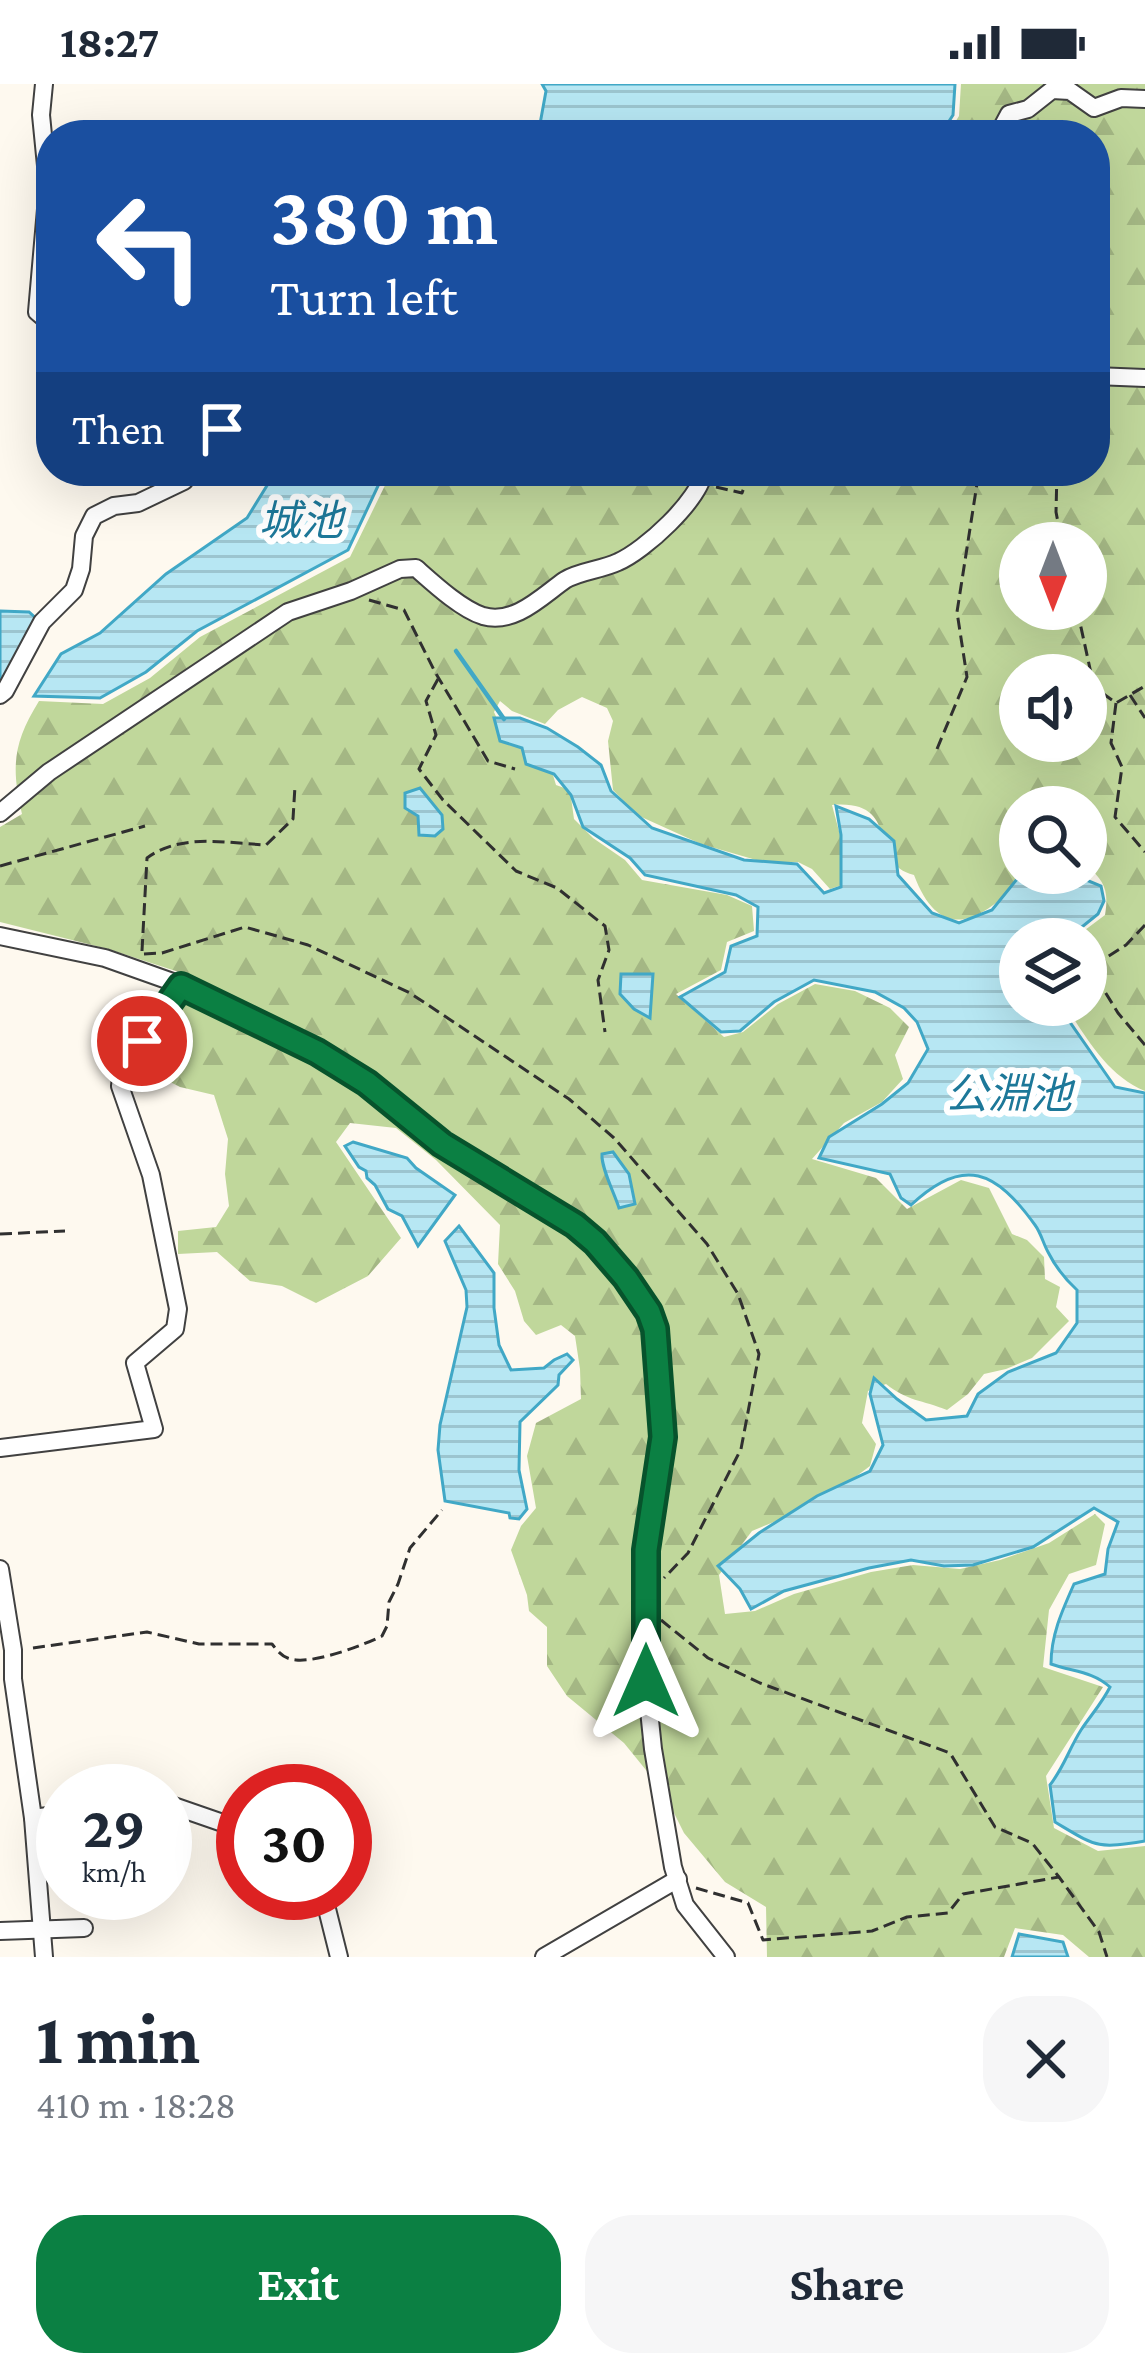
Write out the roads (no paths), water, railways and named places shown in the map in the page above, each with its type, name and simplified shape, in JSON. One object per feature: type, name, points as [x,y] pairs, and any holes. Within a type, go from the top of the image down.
[{"type":"street","points":[[41,120],[44,84]]},
{"type":"street","points":[[1005,120],[1052,90],[1070,92],[1094,108],[1121,98],[1145,99]]},
{"type":"street","points":[[1110,377],[1145,378]]},
{"type":"street","points":[[0,695],[42,622],[74,590],[84,536],[94,516],[175,486]]},
{"type":"street","points":[[0,813],[50,772],[288,612],[400,569],[416,568],[486,617],[516,614],[568,578],[621,561],[679,515],[698,486]]},
{"type":"street","points":[[0,936],[105,958],[181,986],[317,1052],[367,1083],[442,1144],[575,1225],[626,1278],[655,1329],[661,1389],[663,1437],[646,1550],[646,1681],[653,1749],[673,1867],[686,1905],[726,1957]]},
{"type":"street","points":[[0,1448],[154,1429],[135,1364],[176,1329],[178,1309],[151,1175],[120,1086],[122,1069],[181,986]]},
{"type":"street","points":[[0,1568],[13,1650],[7,1680],[33,1818],[44,1957]]},
{"type":"street","points":[[544,1957],[678,1879]]},
{"type":"street","points":[[330,1920],[339,1957]]},
{"type":"street","points":[[0,1930],[84,1928]]},
{"type":"water","points":[[542,84],[955,84],[950,120],[541,120],[546,91]]},
{"type":"water","name":"城池","points":[[267,486],[378,486],[348,550],[197,631],[146,672],[100,698],[34,696],[61,654],[100,633],[166,574],[247,518]]},
{"type":"water","points":[[0,611],[29,612],[38,620],[0,688]]},
{"type":"water","name":"公淵池","points":[[494,718],[520,718],[547,728],[601,765],[611,791],[652,828],[744,860],[797,864],[824,893],[841,887],[836,806],[869,819],[894,841],[898,875],[932,913],[959,923],[992,910],[1005,894],[1103,894],[1104,901],[1093,918],[999,918],[999,1026],[1073,1026],[1115,1087],[1145,1093],[1145,1841],[1106,1845],[1055,1822],[1050,1785],[1110,1687],[1051,1664],[1051,1653],[1074,1584],[1105,1574],[1118,1522],[1094,1508],[1033,1547],[973,1565],[911,1560],[869,1568],[784,1591],[751,1609],[718,1566],[817,1496],[870,1471],[883,1445],[870,1394],[874,1378],[926,1420],[967,1416],[978,1394],[1008,1372],[1056,1353],[1077,1323],[1077,1290],[1057,1267],[1021,1207],[993,1182],[963,1175],[947,1179],[911,1205],[901,1198],[890,1174],[819,1158],[829,1137],[908,1083],[928,1049],[917,1022],[904,1008],[875,992],[814,980],[774,1002],[740,1031],[721,1032],[680,997],[725,972],[731,946],[757,936],[758,907],[736,895],[645,875],[630,858],[583,827],[571,795],[554,774],[526,764],[522,748],[500,741]]},
{"type":"water","points":[[420,788],[442,815],[443,829],[435,836],[419,835],[418,816],[405,808],[405,793]]},
{"type":"water","points":[[621,974],[653,974],[650,1018],[620,994]]},
{"type":"water","points":[[353,1142],[407,1158],[455,1195],[418,1246],[402,1216],[388,1209],[345,1146]]},
{"type":"water","points":[[613,1152],[629,1174],[635,1204],[619,1208],[602,1160],[602,1154]]},
{"type":"water","points":[[459,1226],[494,1273],[499,1345],[511,1370],[544,1368],[567,1354],[573,1360],[559,1375],[558,1385],[520,1422],[519,1470],[527,1509],[519,1519],[445,1501],[438,1450],[440,1425],[467,1307],[466,1290],[445,1241]]},
{"type":"water","points":[[1019,1934],[1063,1942],[1068,1957],[1012,1957]]},
{"type":"waterway","points":[[456,651],[504,719]]}]
